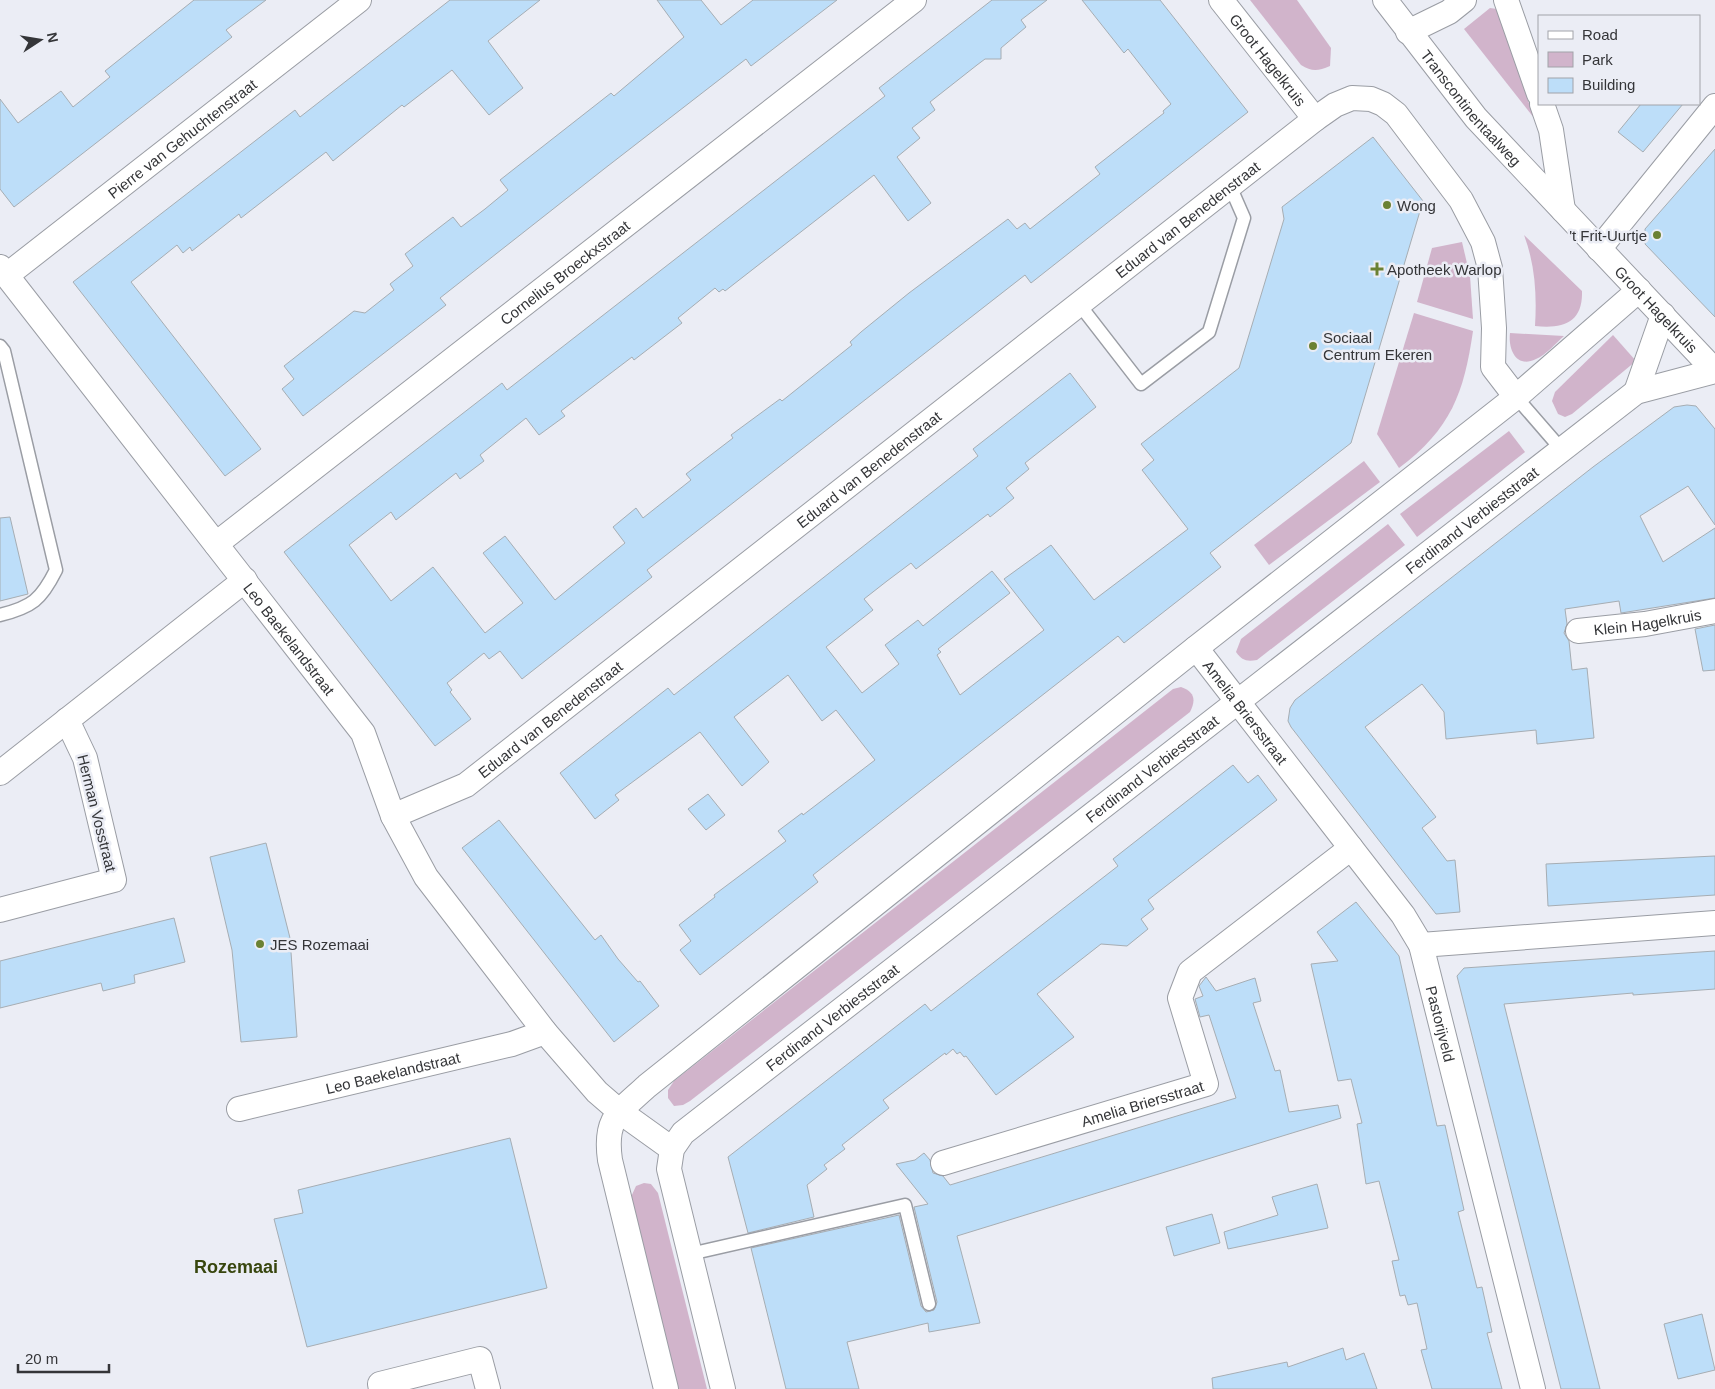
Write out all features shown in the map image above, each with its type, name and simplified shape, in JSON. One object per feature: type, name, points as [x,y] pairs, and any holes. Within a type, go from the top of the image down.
[{"type":"street","name":"Pierre van Gehuchtenstraat","points":[[3,271],[359,0]]},
{"type":"street","name":"Cornelius Broeckxstraat","points":[[216,544],[914,0]]},
{"type":"street","name":"Groot Hagelkruis","points":[[1221,0],[1315,119]]},
{"type":"street","name":"Transcontinentaalweg","points":[[1385,0],[1476,118],[1563,210]]},
{"type":"street","points":[[1408,32],[1448,12],[1464,0]]},
{"type":"street","points":[[1506,0],[1538,91]]},
{"type":"street","name":"Eduard van Benedenstraat","points":[[393,816],[466,785],[1335,104],[1352,98],[1371,99],[1396,114],[1461,200],[1483,242],[1490,268],[1494,328],[1493,367],[1516,397]]},
{"type":"street","points":[[1542,105],[1551,130],[1563,210]]},
{"type":"street","points":[[1599,249],[1715,106]]},
{"type":"street","name":"Groot Hagelkruis","points":[[1563,210],[1715,371]]},
{"type":"street","name":"Leo Baekelandstraat","points":[[3,271],[363,733],[393,816],[426,877],[545,1032],[597,1092],[619,1111]]},
{"type":"street","points":[[666,1389],[610,1160],[607,1142],[611,1122],[619,1111],[647,1086],[1196,648],[1516,397],[1639,290]]},
{"type":"street","points":[[1636,392],[1663,315]]},
{"type":"street","name":"Ferdinand Verbieststraat","points":[[672,1149],[683,1133],[1236,701],[1636,392],[1715,371]]},
{"type":"street","points":[[0,773],[245,580]]},
{"type":"street","name":"Klein Hagelkruis","points":[[1578,631],[1645,624],[1715,611]]},
{"type":"street","name":"Amelia Briersstraat","points":[[1196,648],[1403,914],[1421,945]]},
{"type":"street","name":"Herman Vosstraat","points":[[0,910],[114,880],[85,758],[67,720]]},
{"type":"street","name":"Amelia Briersstraat","points":[[943,1163],[1206,1084],[1180,998],[1190,972],[1351,848]]},
{"type":"street","points":[[1421,945],[1715,923]]},
{"type":"street","name":"Pastorijveld","points":[[1421,945],[1533,1389]]},
{"type":"street","name":"Leo Baekelandstraat","points":[[239,1109],[512,1044],[545,1032]]},
{"type":"street","points":[[619,1111],[672,1149],[669,1169],[723,1389]]},
{"type":"street","points":[[381,1389],[380,1384],[480,1359],[488,1389]]},
{"type":"lane","points":[[1079,304],[1140,384],[1209,332],[1244,218],[1230,186]]},
{"type":"lane","points":[[0,346],[4,351],[56,570],[44,594],[34,603],[20,610],[0,615]]},
{"type":"lane","points":[[1516,397],[1562,450]]},
{"type":"lane","points":[[690,1254],[905,1205],[929,1304]]},
{"type":"green space","points":[[1250,0],[1297,0],[1331,48],[1330,66],[1315,70],[1301,65]]},
{"type":"green space","points":[[1490,8],[1497,9],[1534,118],[1464,29]]},
{"type":"green space","points":[[1524,235],[1582,291],[1579,310],[1569,322],[1554,326],[1535,326],[1534,280],[1531,257]]},
{"type":"green space","points":[[1462,242],[1470,276],[1473,319],[1417,302],[1432,248]]},
{"type":"green space","points":[[1414,313],[1473,331],[1465,373],[1452,408],[1443,424],[1431,439],[1399,468],[1377,434]]},
{"type":"green space","points":[[1510,333],[1564,336],[1540,357],[1523,361],[1518,359],[1512,351]]},
{"type":"green space","points":[[1613,335],[1636,361],[1572,414],[1565,417],[1558,414],[1552,401],[1555,392]]},
{"type":"green space","points":[[1509,431],[1525,452],[1417,537],[1400,514]]},
{"type":"green space","points":[[1364,461],[1380,482],[1269,565],[1254,545]]},
{"type":"green space","points":[[1388,524],[1405,545],[1257,660],[1242,659],[1238,655],[1236,652],[1241,639]]},
{"type":"green space","points":[[1181,687],[1192,694],[1193,704],[1190,712],[690,1101],[683,1105],[674,1106],[668,1098],[668,1090],[674,1081],[1173,689]]},
{"type":"green space","points":[[644,1183],[651,1184],[658,1193],[707,1389],[678,1389],[631,1197],[636,1186]]},
{"type":"building","points":[[194,0],[266,0],[226,30],[232,37],[14,207],[0,189],[0,99],[18,123],[61,91],[73,107],[110,77],[105,71]]},
{"type":"building","points":[[450,0],[540,0],[488,41],[523,88],[489,115],[452,70],[404,107],[402,105],[333,161],[326,152],[241,218],[239,214],[192,251],[190,247],[183,253],[177,245],[131,282],[261,449],[225,476],[73,282],[295,110],[300,117]]},
{"type":"building","points":[[657,0],[701,0],[721,25],[753,0],[837,0],[751,66],[746,59],[604,169],[440,298],[446,305],[303,416],[282,389],[294,379],[284,366],[354,311],[365,313],[394,290],[390,284],[413,266],[405,254],[453,217],[461,227],[485,209],[508,190],[500,180],[611,93],[614,96],[684,37]]},
{"type":"building","points":[[992,0],[1047,0],[1021,20],[1026,27],[1001,48],[1001,59],[985,59],[977,65],[930,102],[935,110],[912,128],[920,138],[897,157],[931,203],[908,221],[874,175],[725,291],[723,289],[719,292],[715,288],[678,318],[682,323],[634,360],[632,357],[561,411],[565,416],[539,435],[526,418],[480,455],[484,461],[460,479],[456,473],[396,520],[391,512],[349,545],[391,601],[433,567],[485,633],[523,603],[483,553],[505,536],[555,600],[625,543],[613,527],[636,508],[643,518],[691,480],[686,474],[733,438],[731,435],[780,399],[782,401],[852,345],[850,342],[909,293],[1008,219],[1017,229],[1025,223],[1030,229],[1100,174],[1095,167],[1164,113],[1163,111],[1171,104],[1128,49],[1124,53],[1082,0],[1160,0],[1248,112],[1031,283],[1025,275],[647,570],[652,577],[522,679],[500,651],[489,659],[484,653],[447,683],[452,690],[450,692],[471,719],[435,746],[284,552],[502,383],[507,390],[885,96],[879,88]]},
{"type":"building","points":[[1640,105],[1682,105],[1643,152],[1618,132]]},
{"type":"building","points":[[1373,137],[1423,201],[1351,443],[1210,553],[1221,567],[1124,643],[1118,636],[930,783],[813,875],[818,882],[700,975],[680,950],[691,941],[679,925],[715,897],[714,895],[786,841],[778,831],[802,813],[803,815],[875,760],[836,710],[822,721],[788,675],[734,717],[769,762],[742,786],[700,732],[615,795],[619,800],[595,819],[560,773],[668,688],[674,695],[978,456],[973,449],[1070,373],[1096,407],[1025,463],[1029,469],[1006,488],[1014,498],[990,517],[988,514],[916,569],[911,563],[864,599],[873,610],[826,647],[862,693],[899,664],[885,645],[918,620],[923,626],[992,571],[1010,593],[938,649],[941,652],[937,655],[960,695],[1044,630],[1004,579],[1051,545],[1094,600],[1188,529],[1142,470],[1154,460],[1141,444],[1239,368],[1284,219],[1282,207]]},
{"type":"building","points":[[1715,149],[1715,317],[1645,244],[1645,229]]},
{"type":"building","points":[[1696,406],[1715,429],[1715,525],[1688,486],[1640,516],[1663,562],[1715,528],[1715,598],[1621,613],[1619,601],[1565,609],[1567,624],[1564,633],[1569,641],[1572,670],[1587,668],[1594,738],[1537,744],[1536,730],[1446,739],[1444,712],[1422,684],[1365,727],[1436,817],[1422,828],[1447,861],[1455,860],[1460,912],[1436,914],[1291,727],[1288,721],[1290,708],[1295,700],[1593,467],[1674,407]]},
{"type":"building","points":[[10,517],[28,594],[0,601],[0,518]]},
{"type":"building","points":[[1715,625],[1715,670],[1703,671],[1695,629]]},
{"type":"building","points":[[1233,765],[1248,783],[1258,775],[1277,800],[1148,900],[1154,909],[1141,919],[1148,929],[1127,946],[1101,944],[1037,994],[1074,1037],[996,1095],[966,1056],[964,1057],[960,1052],[957,1054],[953,1049],[946,1055],[945,1053],[883,1100],[889,1108],[842,1145],[845,1149],[824,1165],[827,1169],[807,1185],[814,1217],[748,1233],[728,1157],[925,1004],[931,1011],[1118,866],[1113,859]]},
{"type":"building","points":[[708,794],[725,815],[706,830],[688,809]]},
{"type":"building","points":[[499,820],[595,940],[601,935],[618,959],[638,982],[640,981],[659,1006],[614,1042],[462,848]]},
{"type":"building","name":"JES Rozemaai","points":[[266,843],[290,938],[297,1037],[241,1042],[232,950],[210,857]]},
{"type":"building","points":[[1715,856],[1715,895],[1548,906],[1546,864]]},
{"type":"building","points":[[1356,902],[1399,956],[1437,1126],[1445,1125],[1464,1210],[1458,1212],[1477,1288],[1482,1287],[1492,1332],[1487,1333],[1502,1389],[1432,1389],[1421,1350],[1427,1349],[1417,1303],[1408,1305],[1405,1295],[1400,1296],[1392,1261],[1399,1260],[1379,1181],[1366,1184],[1357,1124],[1362,1123],[1351,1079],[1338,1081],[1311,964],[1338,961],[1317,932]]},
{"type":"building","points":[[174,918],[185,962],[134,975],[135,983],[103,991],[101,983],[0,1008],[0,961]]},
{"type":"building","points":[[1715,951],[1715,989],[1633,995],[1633,993],[1504,1004],[1600,1389],[1561,1389],[1457,976],[1464,968]]},
{"type":"building","points":[[1206,977],[1216,991],[1255,978],[1261,1001],[1253,1003],[1275,1071],[1280,1070],[1289,1112],[1338,1105],[1341,1118],[957,1236],[980,1323],[929,1332],[928,1323],[847,1342],[859,1389],[786,1389],[751,1248],[899,1215],[921,1306],[926,1312],[934,1310],[937,1302],[914,1207],[928,1204],[896,1164],[915,1160],[924,1153],[930,1160],[933,1173],[943,1176],[950,1185],[1236,1098],[1209,1015],[1200,1017],[1195,999],[1203,996],[1199,986]]},
{"type":"building","points":[[510,1138],[547,1288],[307,1347],[274,1219],[303,1213],[298,1190]]},
{"type":"building","points":[[1317,1184],[1328,1228],[1228,1249],[1224,1232],[1278,1215],[1272,1197]]},
{"type":"building","points":[[1212,1214],[1220,1243],[1174,1256],[1166,1227]]},
{"type":"building","points":[[1702,1314],[1715,1370],[1678,1379],[1664,1324]]},
{"type":"building","points":[[1343,1348],[1346,1360],[1364,1353],[1377,1389],[1213,1389],[1212,1378],[1287,1362],[1288,1367]]},
{"type":"place","name":"Wong","points":[[1387,205]]},
{"type":"place","name":"'t Frit-Uurtje","points":[[1657,235]]},
{"type":"place","name":"Apotheek Warlop","points":[[1377,269]]},
{"type":"place","name":"Sociaal Centrum Ekeren","points":[[1313,346]]},
{"type":"place","name":"JES Rozemaai","points":[[260,944]]},
{"type":"district","name":"Rozemaai","points":[[236,1267]]}]
